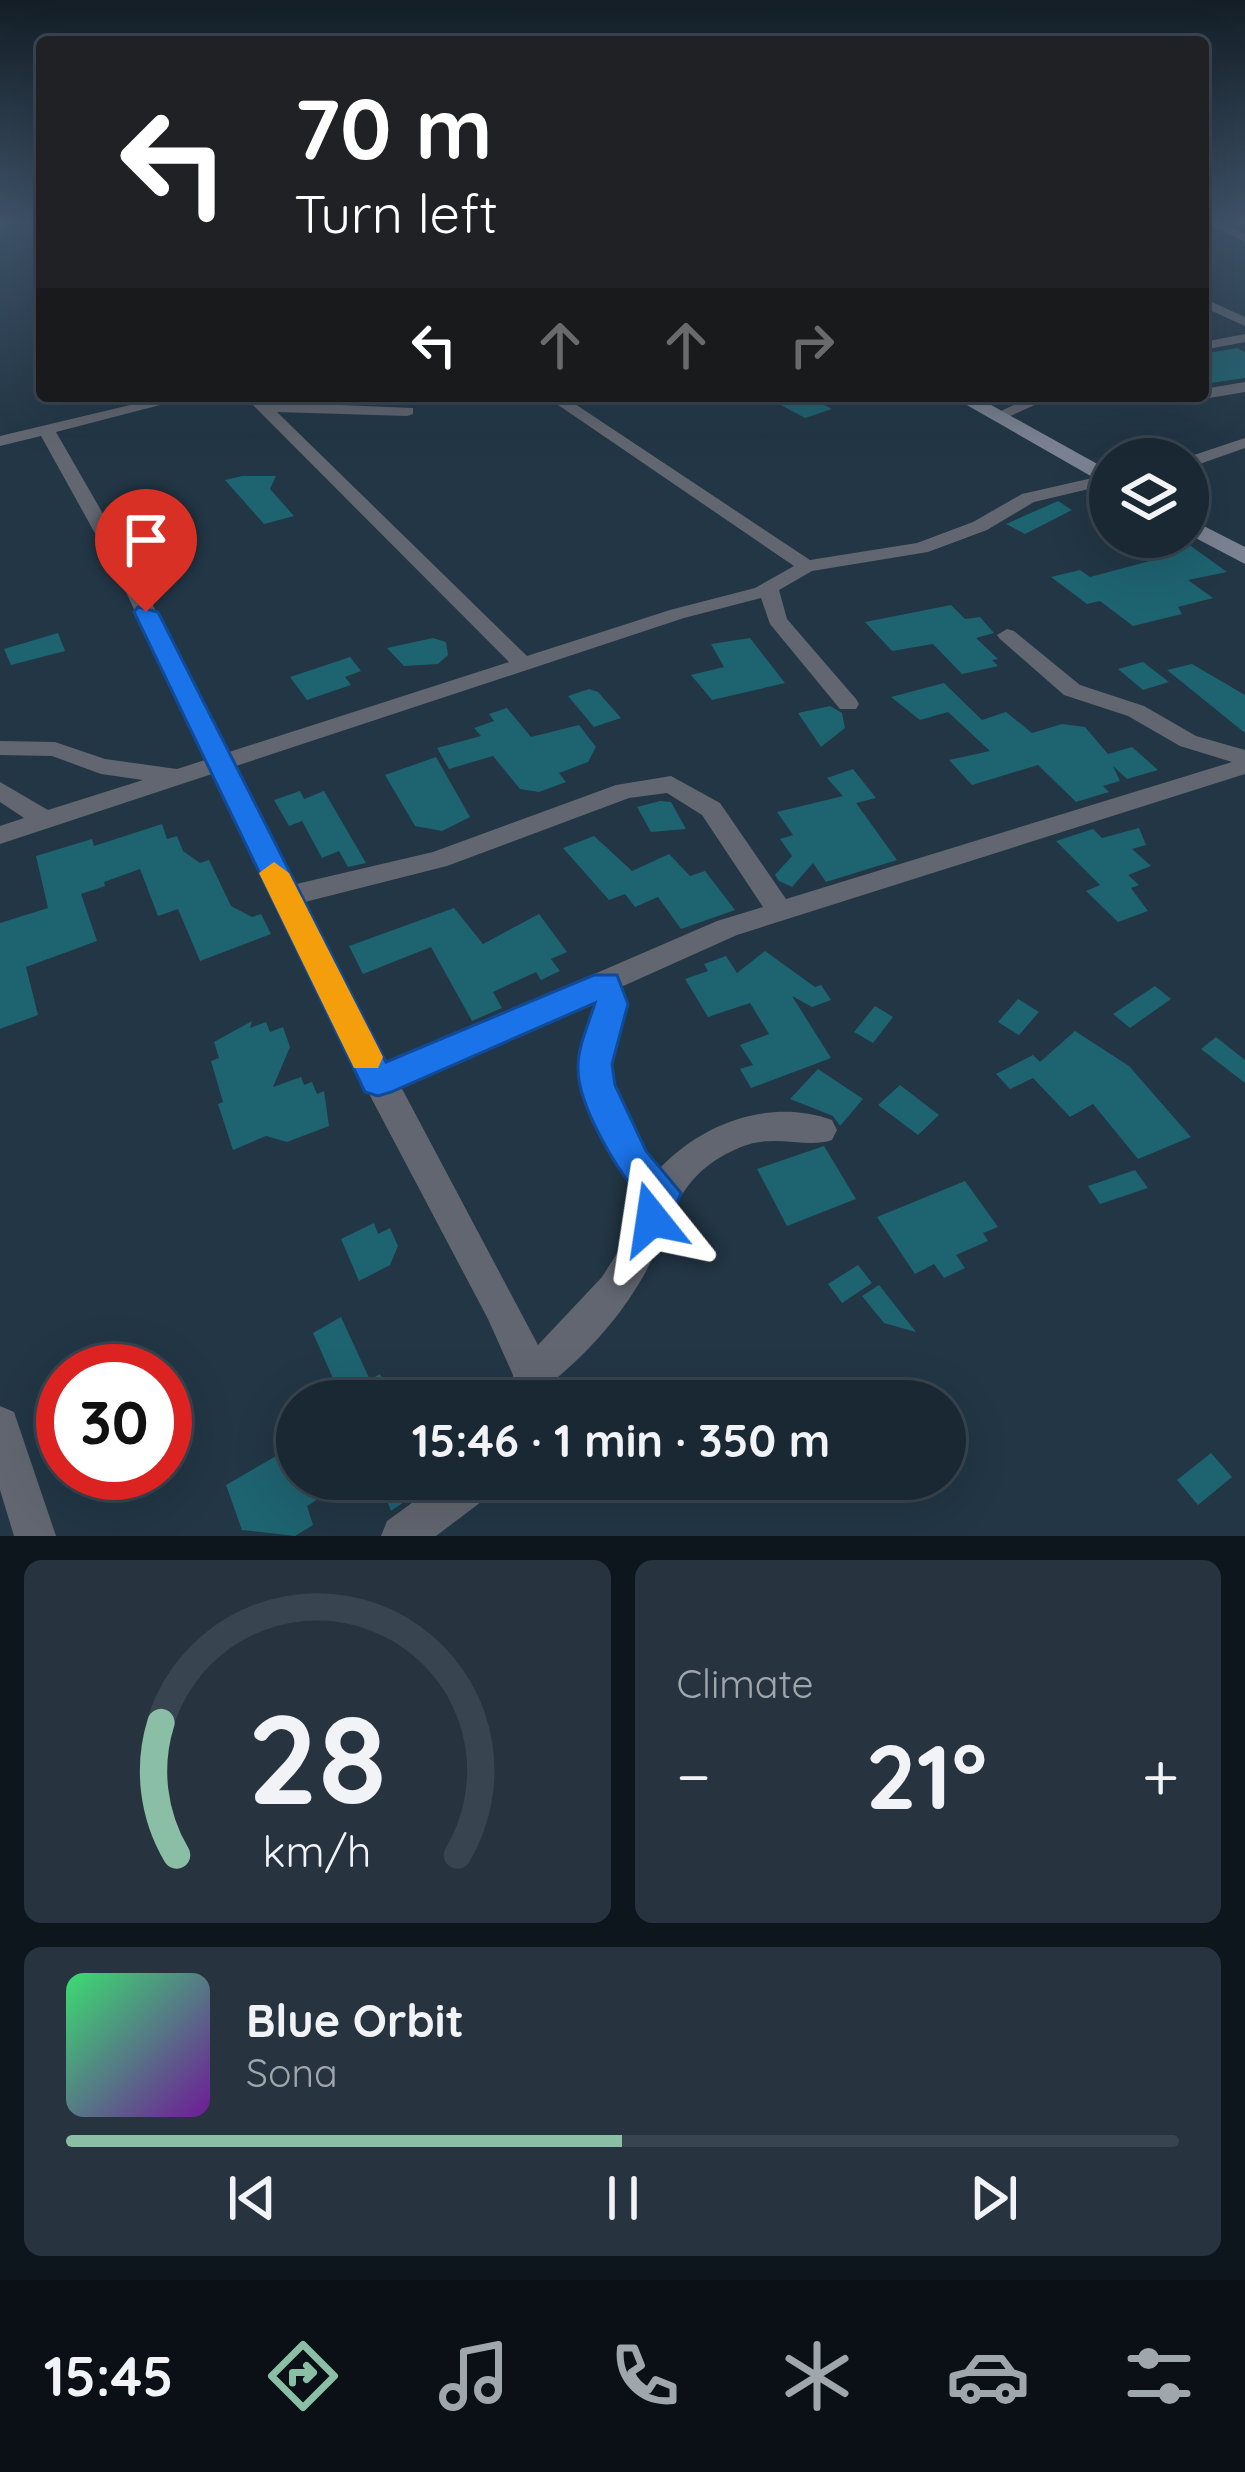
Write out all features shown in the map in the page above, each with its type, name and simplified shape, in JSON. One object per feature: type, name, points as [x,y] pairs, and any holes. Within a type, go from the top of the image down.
[{"type":"street","points":[[1209,305],[1245,322]]},
{"type":"street","points":[[1222,310],[1245,307]]},
{"type":"street","points":[[1209,345],[1240,342]]},
{"type":"street","points":[[1209,393],[1245,387]]},
{"type":"street","points":[[0,441],[162,402]]},
{"type":"street","points":[[257,402],[407,411]]},
{"type":"street","points":[[257,402],[523,664]]},
{"type":"street","points":[[563,402],[807,566]]},
{"type":"street","points":[[973,402],[1089,467]]},
{"type":"street","points":[[1000,415],[1031,402]]},
{"type":"street","points":[[46,430],[127,573],[284,897],[501,1306],[528,1380]]},
{"type":"street","points":[[1209,455],[1245,443]]},
{"type":"street","points":[[0,835],[769,589],[807,566],[921,548],[980,526],[1028,498],[1089,482]]},
{"type":"street","points":[[1209,537],[1245,557]]},
{"type":"street","points":[[769,589],[777,620],[848,704]]},
{"type":"street","points":[[1007,635],[1072,690],[1136,711],[1188,741],[1245,762]]},
{"type":"street","points":[[0,748],[55,749],[101,766],[185,778]]},
{"type":"street","points":[[378,1081],[779,910],[1245,762]]},
{"type":"street","points":[[284,897],[438,860],[625,791],[670,784],[710,809],[779,910]]},
{"type":"street","points":[[0,790],[43,819]]},
{"type":"street","points":[[606,984],[611,1004],[595,1064],[597,1085],[633,1162],[662,1193]]},
{"type":"street","points":[[538,1380],[606,1300],[636,1256],[662,1193],[703,1154],[746,1129],[794,1121],[821,1130]]},
{"type":"street","points":[[0,1426],[35,1536]]},
{"type":"street","points":[[402,1536],[451,1500]]},
{"type":"building","points":[[1237,348],[1245,352],[1245,378],[1209,383],[1209,353]]},
{"type":"building","points":[[775,402],[818,402],[832,409],[805,418]]},
{"type":"building","points":[[276,476],[270,489],[294,516],[264,524],[225,480]]},
{"type":"building","points":[[1058,501],[1072,510],[1025,534],[1006,524]]},
{"type":"building","points":[[1161,558],[1207,558],[1227,572],[1188,580],[1213,598],[1178,607],[1182,614],[1133,626],[1100,601],[1087,604],[1051,577],[1080,570],[1090,577]]},
{"type":"building","points":[[951,605],[965,619],[980,617],[994,633],[976,638],[998,659],[992,660],[998,666],[962,674],[933,644],[892,651],[865,622]]},
{"type":"building","points":[[58,633],[65,651],[11,665],[4,649]]},
{"type":"building","points":[[433,638],[446,642],[448,655],[438,664],[404,666],[387,648]]},
{"type":"building","points":[[750,638],[785,683],[712,700],[691,675],[724,667],[711,644]]},
{"type":"building","points":[[350,657],[361,671],[345,677],[351,685],[307,700],[290,677]]},
{"type":"building","points":[[1143,662],[1169,682],[1143,690],[1118,669]]},
{"type":"building","points":[[1192,664],[1245,695],[1245,733],[1167,670]]},
{"type":"building","points":[[944,683],[982,720],[1006,712],[1032,733],[1062,724],[1085,727],[1108,754],[1132,747],[1158,770],[1127,779],[1113,766],[1120,781],[1103,786],[1109,792],[1076,802],[1038,765],[972,785],[949,760],[990,751],[948,712],[920,720],[891,697]]},
{"type":"building","points":[[589,689],[598,692],[621,718],[594,727],[568,696]]},
{"type":"building","points":[[830,706],[842,713],[845,728],[821,747],[798,713]]},
{"type":"building","points":[[507,708],[531,737],[579,725],[596,747],[588,762],[559,773],[566,782],[539,792],[520,789],[493,756],[449,769],[437,748],[481,736],[474,728],[494,721],[489,714]]},
{"type":"building","points":[[436,757],[470,817],[442,831],[415,826],[385,775]]},
{"type":"building","points":[[853,769],[876,798],[856,803],[897,860],[826,882],[813,863],[792,887],[779,881],[775,875],[792,856],[780,839],[793,835],[777,812],[843,796],[827,778]]},
{"type":"building","points":[[300,791],[304,799],[324,791],[366,863],[348,867],[339,851],[322,858],[302,821],[289,826],[274,800]]},
{"type":"building","points":[[671,802],[686,829],[651,832],[637,807]]},
{"type":"building","points":[[162,824],[167,839],[177,836],[183,851],[200,863],[209,860],[231,906],[252,917],[261,914],[271,934],[200,961],[178,909],[158,916],[140,869],[81,894],[97,941],[26,967],[38,1015],[0,1029],[0,923],[48,908],[36,856],[92,839],[94,846]]},
{"type":"building","points":[[1139,828],[1146,845],[1132,849],[1151,866],[1128,875],[1139,885],[1131,888],[1148,911],[1118,922],[1086,891],[1100,885],[1056,841],[1093,829],[1102,838]]},
{"type":"building","points":[[594,836],[632,871],[669,854],[690,876],[705,871],[735,910],[681,929],[658,897],[635,907],[625,894],[609,900],[563,848]]},
{"type":"building","points":[[454,908],[483,944],[539,914],[567,952],[551,959],[560,971],[541,980],[536,972],[493,992],[502,1008],[472,1021],[431,947],[363,974],[349,946]]},
{"type":"building","points":[[765,951],[815,987],[821,985],[831,1000],[812,1007],[792,996],[831,1058],[751,1088],[740,1069],[753,1065],[740,1045],[769,1034],[750,1003],[708,1017],[685,979],[708,971],[704,964],[726,956],[737,973]]},
{"type":"building","points":[[1155,986],[1171,999],[1130,1028],[1113,1014]]},
{"type":"building","points":[[1018,999],[1039,1012],[1019,1035],[998,1022]]},
{"type":"building","points":[[875,1006],[893,1017],[873,1043],[854,1032]]},
{"type":"building","points":[[252,1021],[250,1028],[266,1022],[270,1032],[283,1027],[290,1047],[273,1087],[301,1077],[304,1085],[312,1082],[317,1094],[324,1091],[329,1126],[287,1142],[266,1136],[233,1150],[211,1061],[219,1058],[214,1042]]},
{"type":"building","points":[[1075,1031],[1129,1066],[1191,1137],[1138,1159],[1093,1104],[1070,1117],[1033,1078],[1010,1089],[996,1074],[1033,1055],[1040,1062]]},
{"type":"building","points":[[1216,1037],[1245,1060],[1245,1083],[1201,1049]]},
{"type":"building","points":[[818,1069],[863,1099],[840,1126],[833,1116],[790,1099]]},
{"type":"building","points":[[900,1085],[939,1115],[918,1135],[878,1105]]},
{"type":"building","points":[[824,1146],[856,1199],[787,1226],[757,1169]]},
{"type":"building","points":[[1135,1170],[1148,1188],[1100,1204],[1088,1186]]},
{"type":"building","points":[[965,1181],[998,1227],[983,1233],[988,1241],[956,1255],[965,1268],[944,1278],[934,1264],[915,1274],[877,1217]]},
{"type":"building","points":[[374,1223],[378,1234],[390,1228],[398,1246],[390,1265],[359,1281],[341,1239]]},
{"type":"building","points":[[858,1265],[872,1283],[842,1303],[828,1284]]},
{"type":"building","points":[[879,1285],[916,1332],[884,1323],[862,1296]]},
{"type":"building","points":[[341,1317],[370,1380],[334,1380],[313,1333]]},
{"type":"building","points":[[1211,1453],[1232,1477],[1198,1505],[1177,1480]]},
{"type":"building","points":[[276,1456],[276,1500],[317,1500],[307,1506],[313,1525],[295,1536],[242,1530],[226,1485]]},
{"type":"building","points":[[387,1500],[407,1500],[391,1511]]},
{"type":"slow traffic","points":[[274,873],[366,1057]]},
{"type":"route","points":[[146,612],[378,1081],[606,984],[611,1004],[598,1045],[597,1085],[633,1162],[662,1193],[652,1219]]}]
